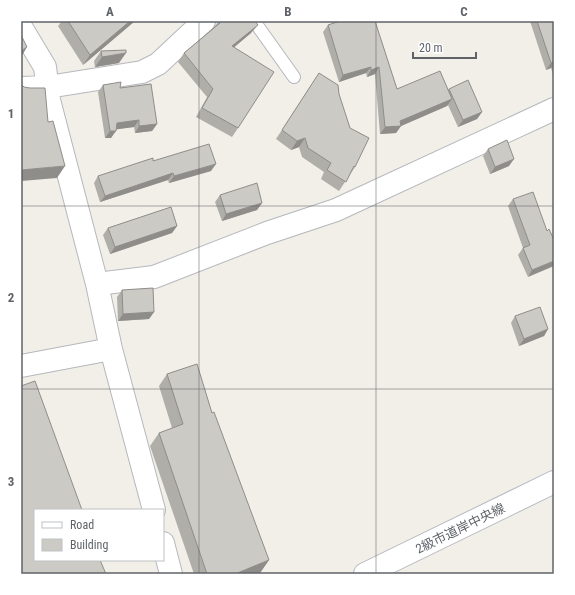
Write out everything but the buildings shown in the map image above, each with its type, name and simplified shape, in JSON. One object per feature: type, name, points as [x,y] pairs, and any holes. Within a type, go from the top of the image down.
[{"type":"street","points":[[21,88],[48,87],[142,72],[158,64],[204,21]]},
{"type":"street","points":[[21,27],[45,67],[49,100],[97,284],[111,349],[154,509]]},
{"type":"street","points":[[97,284],[154,277],[267,233],[336,210],[554,109]]},
{"type":"street","points":[[21,366],[111,349]]},
{"type":"street","name":"2級市道岸中央線","points":[[365,574],[554,482]]},
{"type":"street","points":[[164,547],[171,574]]},
{"type":"lane","points":[[254,21],[294,77]]}]
